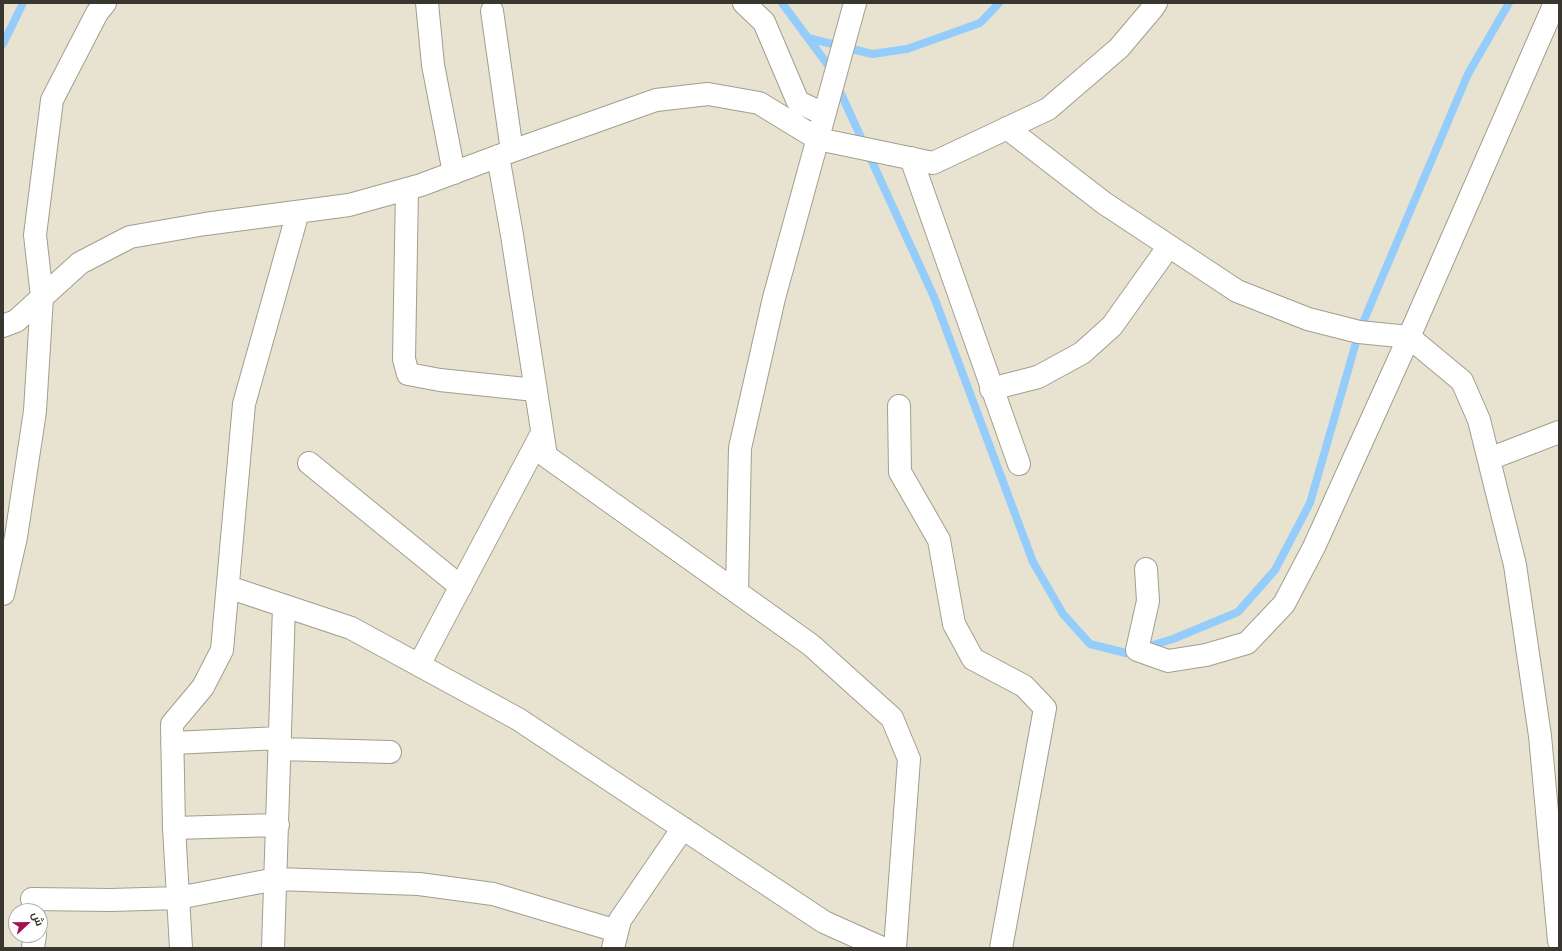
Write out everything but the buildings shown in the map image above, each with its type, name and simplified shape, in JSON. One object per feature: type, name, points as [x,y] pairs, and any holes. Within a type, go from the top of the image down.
[{"type":"street","points":[[3,594],[16,537],[35,411],[40,350],[42,297],[34,235],[52,100],[97,13],[105,3]]},
{"type":"street","points":[[427,3],[433,65],[454,173]]},
{"type":"street","points":[[744,3],[764,22],[798,102],[824,114]]},
{"type":"street","points":[[737,592],[740,448],[774,298],[855,3]]},
{"type":"street","points":[[3,326],[16,321],[80,263],[130,237],[205,224],[349,205],[407,189],[454,173],[656,100],[708,94],[759,103],[818,139],[933,164],[1048,109],[1119,48],[1156,3]]},
{"type":"street","points":[[1146,569],[1148,601],[1137,650],[1168,661],[1206,655],[1247,643],[1284,604],[1314,547],[1409,337],[1554,3]]},
{"type":"street","points":[[492,11],[512,235],[546,456],[811,644],[892,718],[909,760],[895,948]]},
{"type":"street","points":[[1007,128],[1104,203],[1237,291],[1308,319],[1359,332],[1409,337],[1462,381],[1479,420],[1515,565],[1540,736],[1559,941]]},
{"type":"street","points":[[911,158],[991,389],[1019,464]]},
{"type":"street","points":[[407,189],[404,359],[408,374],[440,380],[536,390]]},
{"type":"street","points":[[181,948],[174,828],[172,724],[203,687],[222,650],[244,404],[298,212]]},
{"type":"street","points":[[991,389],[1038,377],[1082,353],[1112,326],[1168,246]]},
{"type":"street","points":[[899,406],[900,472],[939,540],[954,624],[973,659],[1024,686],[1045,708],[1001,948]]},
{"type":"street","points":[[419,665],[542,432]]},
{"type":"street","points":[[1489,459],[1559,432]]},
{"type":"street","points":[[309,463],[461,586]]},
{"type":"street","points":[[228,587],[351,628],[518,719],[824,922],[882,948]]},
{"type":"street","points":[[273,948],[284,606]]},
{"type":"street","points":[[172,743],[280,743],[390,752]]},
{"type":"street","points":[[174,828],[278,825]]},
{"type":"street","points":[[32,899],[111,900],[178,898],[276,879],[418,884],[493,894],[615,940],[620,920],[682,828]]},
{"type":"waterway","points":[[3,44],[23,3]]},
{"type":"waterway","points":[[782,3],[828,65],[831,72]]},
{"type":"waterway","points":[[808,38],[872,54],[907,49],[980,23],[999,3]]},
{"type":"waterway","points":[[837,85],[934,297],[1033,562],[1063,614],[1090,644],[1126,653],[1173,639],[1238,612],[1275,570],[1310,503],[1359,332],[1468,74],[1509,3]]}]
